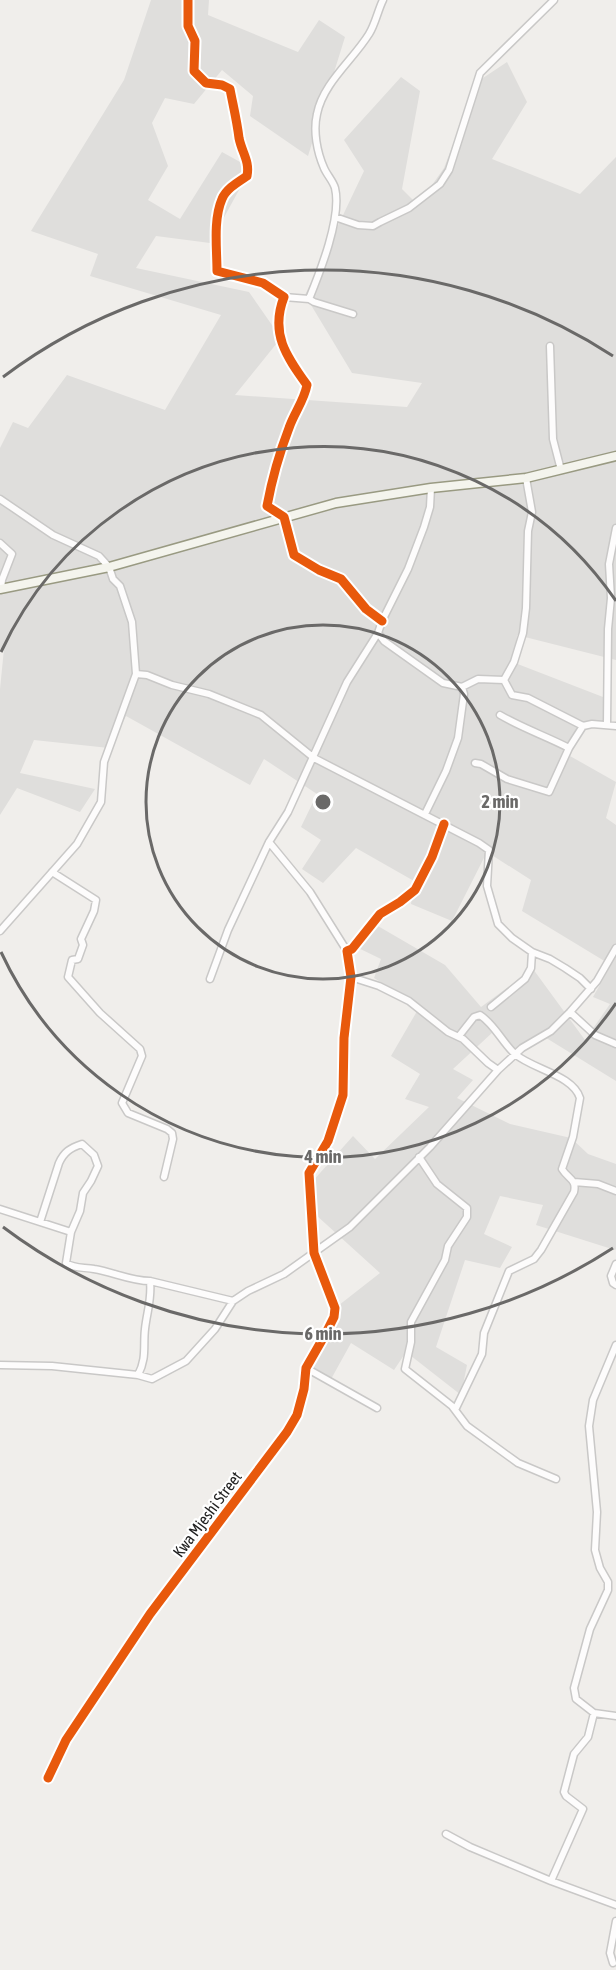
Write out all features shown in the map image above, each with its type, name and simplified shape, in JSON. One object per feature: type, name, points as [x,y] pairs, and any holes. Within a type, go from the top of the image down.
[{"type":"main road","points":[[0,589],[109,567],[336,502],[431,488],[526,478],[616,456]]},
{"type":"street","points":[[188,0],[188,26],[195,41],[194,71],[206,83],[222,85],[230,89],[238,122],[239,138],[249,165],[247,176],[222,198],[218,215],[217,271],[263,283],[284,297],[309,299],[353,314]]},
{"type":"street","points":[[309,299],[337,211],[335,189],[320,159],[315,132],[317,114],[322,98],[371,32],[383,0]]},
{"type":"street","points":[[335,218],[358,225],[373,226],[409,208],[440,184],[449,170],[480,73],[554,0]]},
{"type":"street","points":[[271,521],[267,506],[272,479],[279,453],[307,385],[281,344],[279,309],[284,297]]},
{"type":"street","points":[[550,346],[552,439],[561,470]]},
{"type":"street","points":[[504,681],[514,662],[523,633],[526,608],[528,531],[532,512],[526,478]]},
{"type":"street","points":[[210,980],[228,930],[269,842],[288,812],[347,682],[378,633],[408,569],[430,507],[431,488]]},
{"type":"street","points":[[0,500],[53,535],[99,556],[109,567],[113,579],[120,586],[132,622],[136,674],[104,762],[101,802],[77,844],[0,931]]},
{"type":"street","points":[[267,506],[284,518],[294,555],[319,570],[341,579],[366,609],[382,621]]},
{"type":"street","points":[[607,724],[608,629],[611,598],[609,564],[616,528]]},
{"type":"street","points":[[0,543],[12,554],[0,589]]},
{"type":"street","points":[[378,633],[384,641],[443,683],[462,687],[478,679],[504,681]]},
{"type":"street","points":[[136,674],[147,675],[172,685],[208,694],[261,715],[314,758],[479,843],[489,850],[487,886],[498,924],[512,938],[532,952],[565,968],[591,989]]},
{"type":"street","points":[[504,681],[512,695],[528,698],[583,726],[607,724],[616,726]]},
{"type":"street","points":[[425,814],[446,771],[458,738],[464,694],[462,687]]},
{"type":"street","points":[[500,715],[569,748]]},
{"type":"street","points":[[475,763],[482,764],[507,779],[549,792],[569,748],[583,726]]},
{"type":"street","points":[[269,842],[310,892],[347,951],[352,949],[380,914],[415,890],[432,856],[444,824]]},
{"type":"street","points":[[52,872],[96,900],[81,939],[83,945],[78,959],[72,960],[68,977],[100,1013],[140,1049],[142,1056],[122,1103],[128,1113],[172,1133],[173,1139],[164,1177]]},
{"type":"street","points":[[0,1365],[52,1366],[138,1375],[152,1379],[186,1361],[215,1329],[233,1301],[248,1291],[284,1274],[350,1227],[430,1147],[498,1070],[522,1048],[551,1031],[570,1012],[591,989],[616,948]]},
{"type":"street","name":"Kwa Mjeshi Street","points":[[48,1778],[66,1740],[150,1614],[287,1432],[297,1415],[304,1389],[306,1368],[334,1317],[335,1308],[314,1253],[309,1173],[328,1141],[343,1095],[344,1038],[351,977],[347,951]]},
{"type":"street","points":[[491,1006],[525,979],[531,968],[532,952]]},
{"type":"street","points":[[351,977],[379,986],[409,1001],[448,1032],[459,1036],[488,1064],[498,1070]]},
{"type":"street","points":[[570,1012],[595,1035],[616,1044]]},
{"type":"street","points":[[455,1410],[482,1354],[484,1333],[509,1271],[534,1259],[574,1192],[576,1185],[562,1170],[573,1137],[580,1098],[567,1082],[515,1054],[489,1021],[480,1015],[474,1017],[459,1036]]},
{"type":"street","points":[[40,1222],[63,1154],[70,1148],[82,1144],[94,1155],[98,1166],[83,1193],[80,1211],[71,1232],[66,1263],[70,1266],[93,1268],[140,1281],[150,1281],[233,1301]]},
{"type":"street","points":[[419,1157],[438,1184],[467,1208],[467,1217],[448,1246],[445,1260],[411,1322],[411,1342],[405,1369],[455,1410],[467,1426],[518,1462],[556,1479]]},
{"type":"street","points":[[574,1182],[598,1185],[616,1191]]},
{"type":"street","points":[[0,1209],[71,1232]]},
{"type":"street","points":[[616,1264],[611,1276],[616,1285]]},
{"type":"street","points":[[138,1375],[144,1364],[145,1329],[152,1296],[150,1281]]},
{"type":"street","points":[[616,1345],[593,1400],[589,1426],[597,1512],[595,1550],[600,1568],[608,1582],[608,1590],[590,1629],[574,1688],[576,1699],[594,1713],[616,1716]]},
{"type":"street","points":[[306,1368],[377,1408]]},
{"type":"street","points":[[551,1881],[583,1809],[564,1792],[574,1754],[588,1737],[594,1713]]},
{"type":"street","points":[[446,1834],[470,1847],[551,1881],[616,1905]]},
{"type":"street","points":[[613,1963],[610,1953],[616,1922]]},
{"type":"shaded area","points":[[151,0],[209,0],[208,15],[298,52],[319,20],[345,37],[308,156],[250,116],[253,96],[222,70],[194,104],[165,98],[152,123],[168,166],[148,200],[180,219],[222,152],[251,168],[210,243],[156,236],[136,268],[249,292],[281,338],[235,395],[407,407],[422,383],[352,373],[305,295],[364,171],[344,140],[401,77],[420,91],[402,189],[418,205],[444,168],[477,82],[507,62],[527,102],[492,159],[580,194],[616,157],[616,660],[517,635],[515,663],[603,697],[606,721],[583,729],[570,756],[616,782],[606,818],[616,825],[616,1081],[543,1036],[516,1053],[493,1032],[453,1069],[473,1080],[457,1098],[510,1124],[571,1138],[588,1154],[616,1164],[616,1249],[536,1225],[543,1205],[500,1196],[484,1234],[512,1247],[500,1268],[465,1260],[436,1347],[467,1365],[461,1395],[406,1352],[394,1370],[351,1343],[330,1381],[302,1368],[334,1309],[380,1273],[316,1215],[312,1182],[353,1136],[375,1159],[429,1107],[405,1099],[420,1074],[391,1056],[420,1006],[374,978],[381,959],[350,944],[371,922],[445,965],[481,1007],[533,969],[585,1040],[610,1004],[593,997],[611,965],[522,911],[531,880],[487,852],[452,921],[411,904],[414,881],[356,848],[323,883],[302,869],[321,840],[301,827],[317,794],[264,759],[250,785],[126,716],[109,748],[34,740],[20,773],[95,789],[80,812],[17,788],[0,815],[0,689],[4,649],[0,649],[0,448],[13,422],[28,428],[67,375],[165,410],[221,315],[90,276],[98,254],[31,231],[124,80]]},
{"type":"cycle path","points":[[188,0],[188,26],[195,41],[194,71],[206,83],[222,85],[230,89],[239,138],[247,161],[247,176],[226,192],[219,207],[216,235],[217,271],[263,283],[284,297],[279,322],[282,344],[307,385],[282,447],[267,506],[284,517],[294,555],[319,570],[341,579],[366,609],[382,621]]},
{"type":"cycle path","points":[[48,1778],[66,1740],[150,1614],[287,1432],[297,1415],[304,1389],[306,1368],[334,1317],[335,1308],[314,1253],[309,1173],[328,1141],[343,1095],[344,1038],[351,977],[347,951],[352,949],[380,914],[415,890],[432,857],[444,824]]}]
